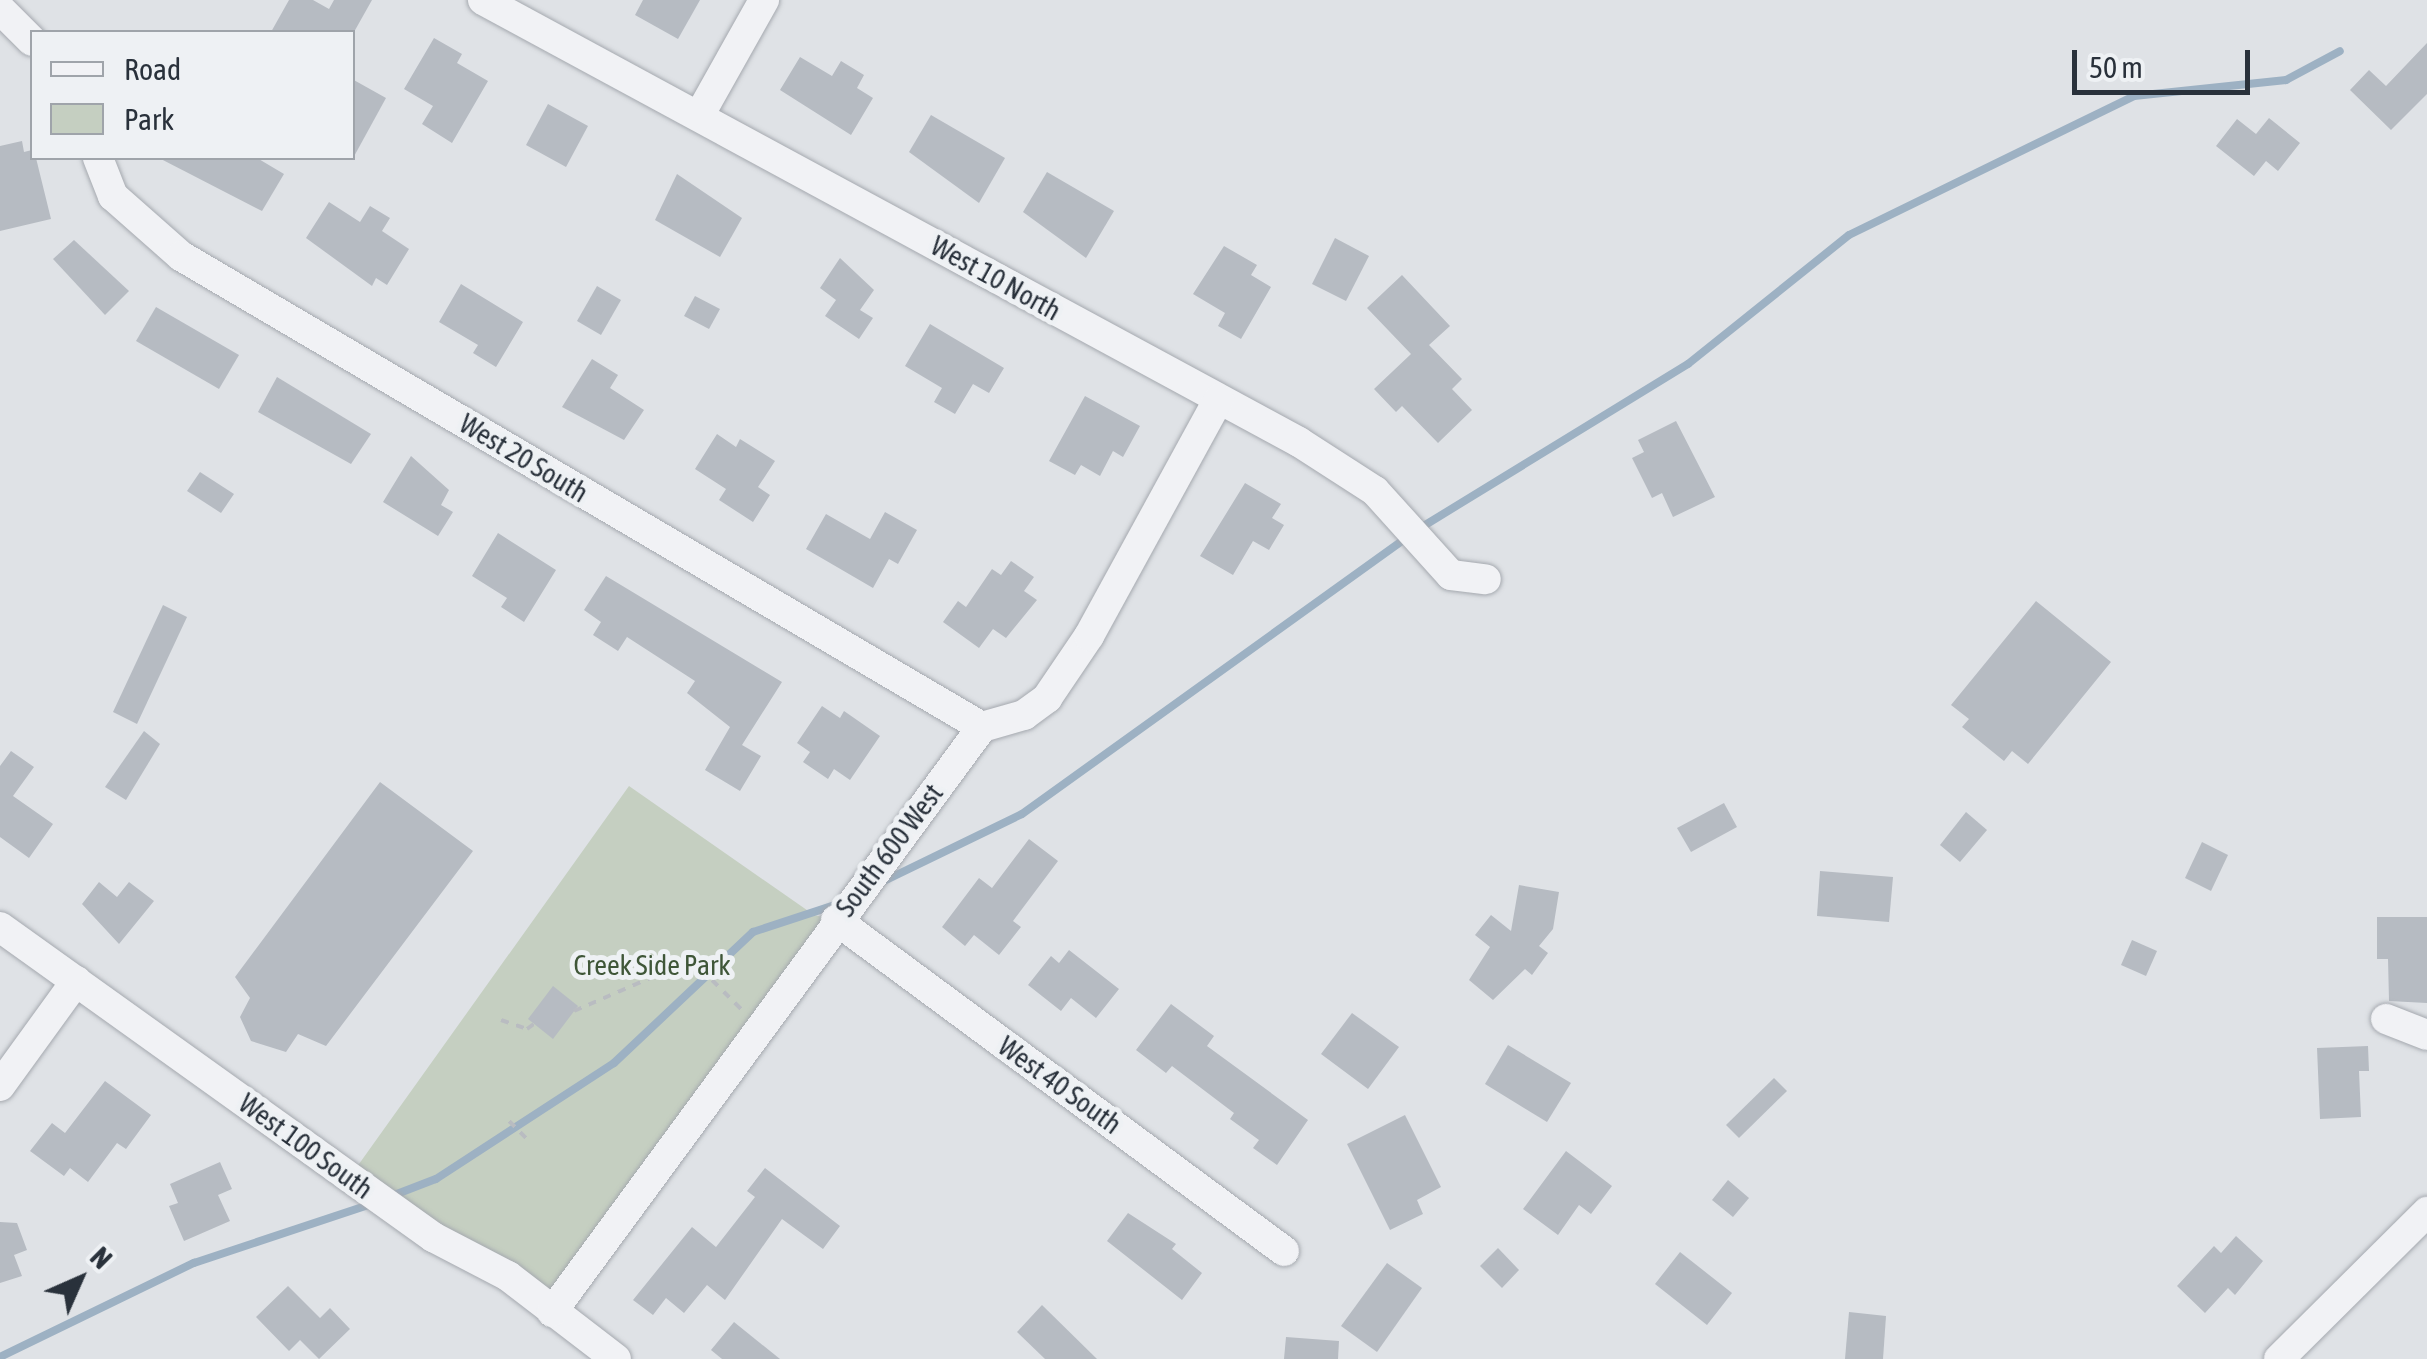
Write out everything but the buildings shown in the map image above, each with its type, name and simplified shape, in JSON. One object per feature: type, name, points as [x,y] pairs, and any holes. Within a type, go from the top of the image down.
[{"type":"street","name":"West 10 North","points":[[482,0],[1219,400],[1375,491],[1451,575],[1486,579]]},
{"type":"street","points":[[699,116],[764,0]]},
{"type":"street","points":[[0,9],[30,39]]},
{"type":"street","name":"West 20 South","points":[[99,160],[113,196],[181,256],[982,728]]},
{"type":"street","points":[[982,728],[1024,714],[1047,698],[1089,636],[1219,400]]},
{"type":"street","name":"South 600 West","points":[[552,1312],[836,920],[982,728]]},
{"type":"street","name":"West 40 South","points":[[836,920],[1284,1251]]},
{"type":"street","name":"West 100 South","points":[[0,927],[420,1228],[508,1276],[616,1359]]},
{"type":"street","points":[[0,1086],[76,981]]},
{"type":"street","points":[[2386,1020],[2427,1035]]},
{"type":"street","points":[[2279,1359],[2427,1212]]},
{"type":"path","points":[[574,1011],[684,963],[700,969],[742,1010]]},
{"type":"path","points":[[501,1020],[527,1029],[534,1024]]},
{"type":"path","points":[[510,1121],[528,1140]]},
{"type":"green space","name":"Creek Side Park","points":[[629,786],[814,915],[836,920],[552,1312],[349,1178]]},
{"type":"waterway","points":[[1417,530],[1688,364],[1849,235],[2134,96],[2286,80],[2340,51]]},
{"type":"waterway","points":[[884,881],[1022,814],[1406,538]]},
{"type":"waterway","points":[[389,1197],[436,1179],[614,1063],[753,932],[835,905]]},
{"type":"waterway","points":[[0,1357],[194,1263],[371,1204]]}]
